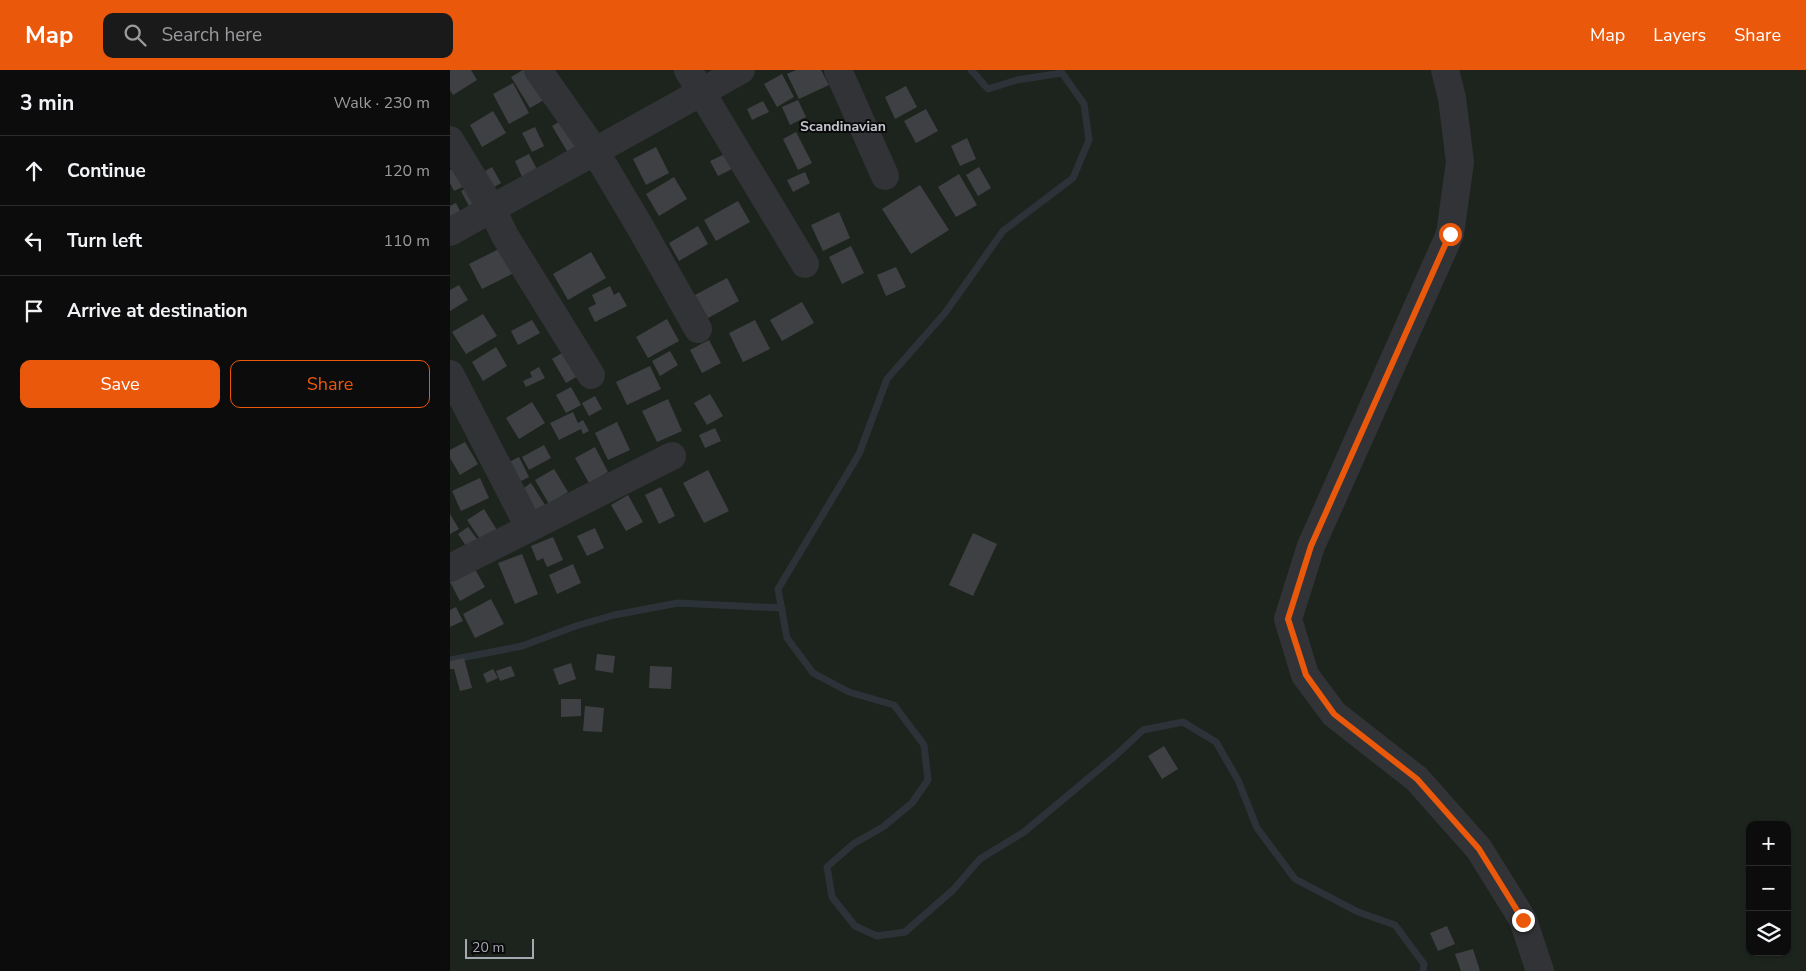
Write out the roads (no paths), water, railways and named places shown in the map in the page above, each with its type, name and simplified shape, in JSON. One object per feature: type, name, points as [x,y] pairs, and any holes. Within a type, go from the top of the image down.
[{"type":"street","points":[[538,70],[596,151],[698,329]]},
{"type":"street","points":[[450,232],[596,151],[695,81],[741,70]]},
{"type":"street","points":[[838,70],[886,176]]},
{"type":"street","points":[[1445,70],[1452,98],[1460,162],[1450,234],[1311,546],[1288,619],[1306,675],[1334,714],[1417,779],[1479,849],[1523,920],[1540,971]]},
{"type":"street","points":[[695,81],[805,264]]},
{"type":"street","points":[[450,140],[492,209],[505,236],[591,375]]},
{"type":"street","points":[[450,374],[529,527]]},
{"type":"street","points":[[450,568],[672,456]]},
{"type":"waterway","points":[[971,70],[988,89],[1017,80],[1062,73],[1084,104],[1089,140],[1073,178],[1003,231],[945,313],[887,379],[859,454],[778,589],[787,638],[813,673],[849,692],[894,705],[924,745],[928,780],[912,803],[883,827],[853,844],[827,867],[832,897],[855,926],[877,936],[905,932],[953,890],[980,859],[1024,832],[1115,756],[1143,730],[1183,722],[1216,742],[1238,780],[1257,828],[1295,879],[1358,912],[1395,925],[1424,964],[1423,971]]},
{"type":"waterway","points":[[450,660],[522,646],[576,626],[614,615],[678,603],[782,608]]},
{"type":"district","name":"Scandinavian","points":[[843,126]]}]
